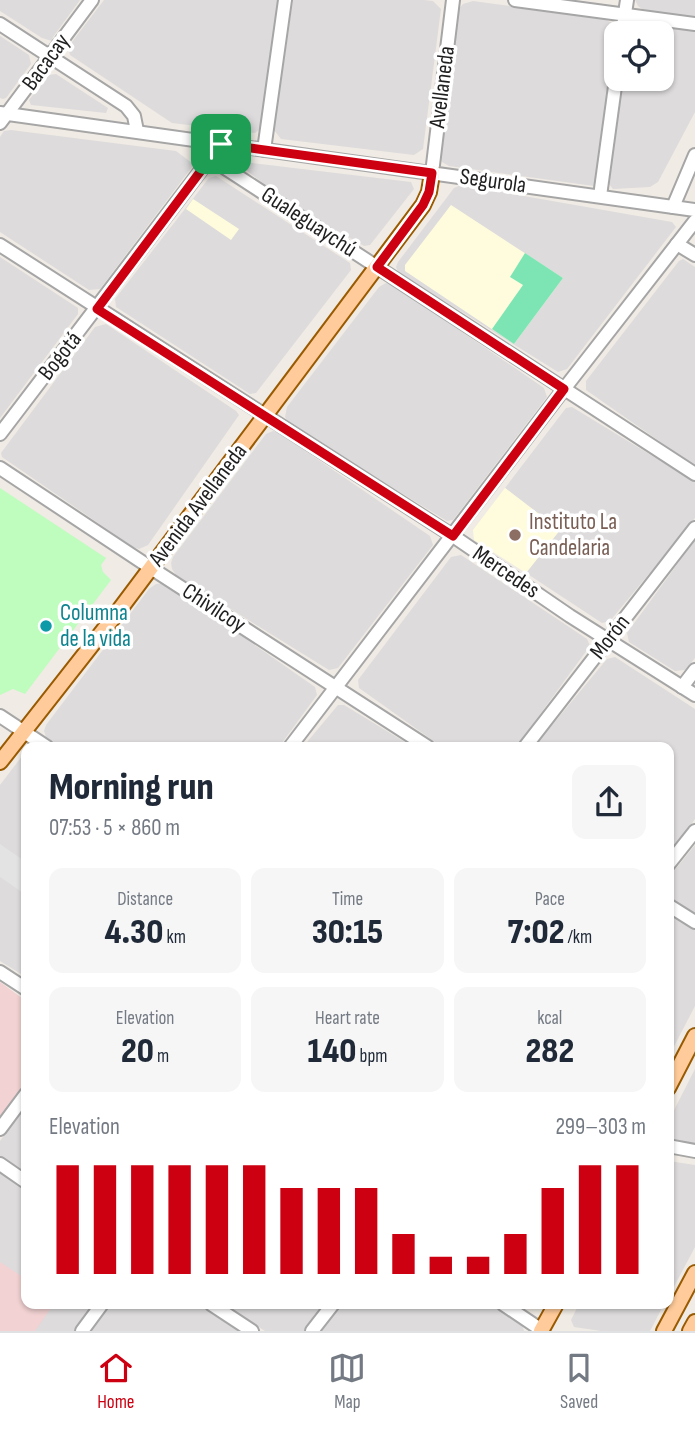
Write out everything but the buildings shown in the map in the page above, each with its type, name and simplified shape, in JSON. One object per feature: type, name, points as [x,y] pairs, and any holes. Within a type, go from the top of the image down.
[{"type":"main road","name":"Avenida Avellaneda","points":[[0,762],[151,568],[423,205],[429,192],[432,173]]},
{"type":"main road","points":[[674,1076],[695,1036]]},
{"type":"main road","points":[[664,1331],[695,1273]]},
{"type":"main road","points":[[542,1331],[553,1309]]},
{"type":"main road","points":[[690,1331],[695,1322]]},
{"type":"street","name":"Bacacay","points":[[3,116],[92,0]]},
{"type":"street","points":[[264,150],[285,0]]},
{"type":"street","name":"Avellaneda","points":[[432,173],[453,0]]},
{"type":"street","points":[[515,0],[695,24]]},
{"type":"street","points":[[624,21],[627,0]]},
{"type":"street","points":[[0,24],[126,106],[134,116],[137,131]]},
{"type":"street","points":[[600,196],[614,91]]},
{"type":"street","name":"Segurola","points":[[3,116],[137,131],[695,210]]},
{"type":"street","name":"Gualeguaychú","points":[[221,144],[221,161],[225,168],[695,474]]},
{"type":"street","name":"Bogotá","points":[[0,434],[221,144]]},
{"type":"street","points":[[673,207],[695,155]]},
{"type":"street","points":[[294,742],[695,221]]},
{"type":"street","points":[[677,244],[695,255]]},
{"type":"street","name":"Mercedes","points":[[0,245],[695,695]]},
{"type":"street","name":"Chivilcoy","points":[[0,468],[420,742]]},
{"type":"street","name":"Morón","points":[[529,742],[695,528]]},
{"type":"street","points":[[682,687],[695,670]]},
{"type":"street","points":[[0,716],[39,742]]},
{"type":"street","points":[[674,857],[695,831]]},
{"type":"street","points":[[674,909],[695,922]]},
{"type":"street","points":[[0,972],[21,986]]},
{"type":"street","points":[[0,1129],[21,1101]]},
{"type":"street","points":[[674,1147],[695,1151]]},
{"type":"street","points":[[0,1164],[21,1179]]},
{"type":"street","points":[[82,1331],[98,1309]]},
{"type":"street","points":[[219,1309],[252,1331]]},
{"type":"street","points":[[312,1331],[328,1309]]},
{"type":"street","points":[[510,1309],[542,1331]]},
{"type":"shaded area","points":[[0,0],[80,0],[52,41],[42,38],[0,11]]},
{"type":"shaded area","points":[[104,0],[279,0],[260,129],[255,133],[172,123],[70,55],[68,47]]},
{"type":"shaded area","points":[[293,0],[424,0],[433,1],[441,9],[423,149],[414,155],[281,139],[274,130]]},
{"type":"shaded area","points":[[635,0],[695,0],[695,17],[645,11]]},
{"type":"shaded area","points":[[473,1],[608,21],[604,21],[604,91],[608,91],[594,186],[449,166],[442,162],[439,154],[458,10],[463,4]]},
{"type":"shaded area","points":[[674,27],[695,30],[695,112],[658,182],[650,187],[613,189],[609,184],[621,91],[674,91]]},
{"type":"shaded area","points":[[0,36],[29,55],[31,64],[3,99],[0,98]]},
{"type":"shaded area","points":[[56,74],[108,108],[106,113],[31,105],[29,100],[49,75]]},
{"type":"shaded area","points":[[4,131],[176,151],[192,163],[192,167],[100,289],[89,290],[0,232],[0,137]]},
{"type":"shaded area","points":[[244,162],[411,182],[414,189],[370,245],[364,246],[293,206],[242,167]]},
{"type":"shaded area","points":[[216,176],[350,263],[351,270],[256,393],[250,394],[116,307],[115,299],[209,178]]},
{"type":"shaded area","points":[[461,185],[672,222],[676,227],[567,369],[558,372],[398,272],[398,262],[454,188]]},
{"type":"shaded area","points":[[193,199],[239,229],[231,240],[186,209]]},
{"type":"shaded area","points":[[451,205],[563,278],[514,344],[405,271],[405,265]]},
{"type":"shaded area","points":[[0,257],[78,308],[78,314],[0,418]]},
{"type":"shaded area","points":[[683,259],[695,267],[695,466],[586,390],[586,381]]},
{"type":"shaded area","points":[[386,283],[392,284],[544,388],[547,397],[453,520],[447,521],[290,425],[285,417],[287,407],[379,287]]},
{"type":"shaded area","points":[[106,324],[239,415],[148,545],[139,549],[2,457],[1,453],[95,327]]},
{"type":"shaded area","points":[[572,407],[695,482],[695,518],[610,621],[602,623],[526,573],[560,530],[505,488],[566,408]]},
{"type":"shaded area","points":[[273,431],[430,536],[433,545],[338,668],[329,670],[176,575],[172,569],[173,557],[266,434]]},
{"type":"shaded area","name":"Instituto La Candelaria","points":[[505,488],[560,530],[526,573],[474,540],[473,530]]},
{"type":"shaded area","points":[[695,540],[695,658],[685,670],[675,671],[629,642],[627,633]]},
{"type":"shaded area","points":[[461,555],[587,639],[590,646],[520,742],[435,742],[359,688],[358,680],[451,557]]},
{"type":"shaded area","points":[[164,583],[170,586],[315,687],[317,695],[283,742],[54,742],[46,737],[46,725],[149,589]]},
{"type":"shaded area","points":[[615,657],[695,709],[695,819],[674,848],[674,742],[538,742],[607,659]]},
{"type":"shaded area","points":[[338,705],[344,705],[405,742],[307,742]]},
{"type":"shaded area","points":[[21,758],[21,974],[0,961],[0,785]]},
{"type":"shaded area","points":[[0,844],[21,859],[21,892],[0,877]]},
{"type":"shaded area","points":[[695,845],[695,915],[674,900],[674,871]]},
{"type":"shaded area","points":[[674,916],[695,930],[695,1006],[674,1046]]},
{"type":"shaded area","points":[[0,982],[21,997],[21,1088],[0,1119]]},
{"type":"shaded area","points":[[695,1069],[695,1143],[674,1140],[674,1110]]},
{"type":"shaded area","points":[[21,1113],[21,1171],[0,1157],[0,1141]]},
{"type":"shaded area","points":[[674,1162],[695,1165],[695,1247],[674,1287]]},
{"type":"shaded area","points":[[0,1172],[21,1186],[21,1309],[91,1309],[74,1331],[0,1331]]},
{"type":"shaded area","points":[[0,1262],[21,1276],[21,1309],[50,1309],[35,1331],[0,1331]]},
{"type":"shaded area","points":[[106,1309],[208,1309],[241,1331],[90,1331]]},
{"type":"shaded area","points":[[231,1309],[321,1309],[305,1331],[265,1331]]},
{"type":"shaded area","points":[[337,1309],[500,1309],[518,1321],[524,1331],[321,1331]]},
{"type":"shaded area","points":[[576,1309],[661,1309],[650,1331],[601,1331],[574,1327],[571,1320]]},
{"type":"green space","points":[[525,253],[563,278],[514,344],[492,329],[523,285],[510,277]]},
{"type":"green space","points":[[0,488],[106,558],[101,565],[103,572],[111,580],[25,694],[13,689],[0,695]]},
{"type":"place","name":"Instituto La Candelaria","points":[[515,535]]},
{"type":"place","name":"Columna de la vida","points":[[46,626]]},
{"type":"route","points":[[221,144],[432,173],[429,192],[423,205],[377,267],[564,389],[453,536],[97,309],[221,144]]}]
